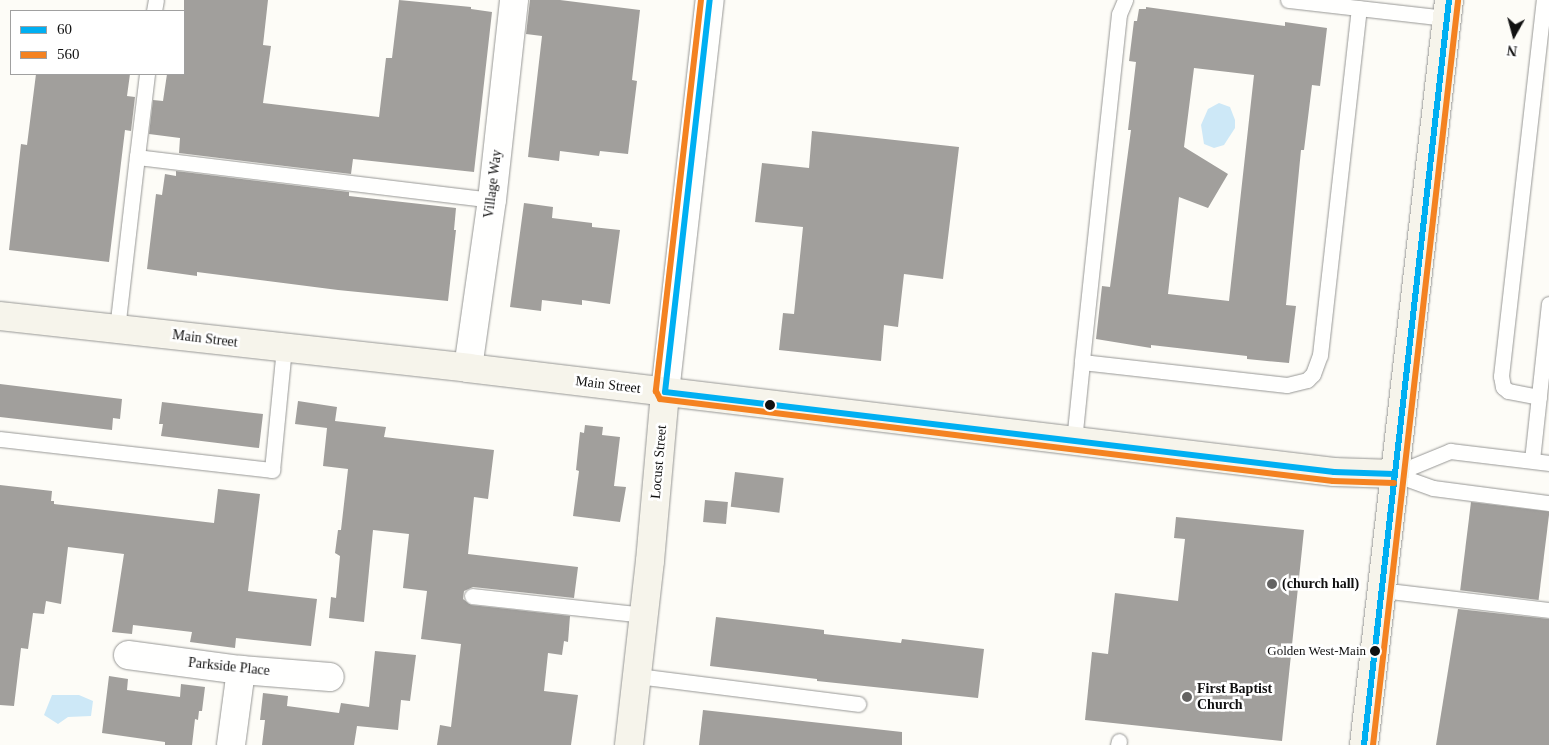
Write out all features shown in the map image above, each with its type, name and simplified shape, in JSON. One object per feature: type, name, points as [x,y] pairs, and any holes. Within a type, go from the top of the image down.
[{"type":"street","name":"Village Way","points":[[468,368],[492,200],[514,0]]},
{"type":"street","name":"Locust Street","points":[[629,745],[644,615],[665,392],[710,0]]},
{"type":"street","points":[[1364,745],[1448,9]]},
{"type":"street","name":"Main Street","points":[[0,316],[468,368],[1334,472],[1394,474]]},
{"type":"street","name":"Parkside Place","points":[[128,655],[241,670],[330,677]]},
{"type":"street","points":[[232,745],[241,670]]},
{"type":"lane","points":[[1074,441],[1119,14],[1125,0]]},
{"type":"lane","points":[[1288,0],[1359,8],[1448,9]]},
{"type":"lane","points":[[1539,397],[1513,394],[1503,387],[1501,376],[1544,0]]},
{"type":"lane","points":[[1082,362],[1287,385],[1298,384],[1313,374],[1320,355],[1359,8]]},
{"type":"lane","points":[[117,329],[147,75]]},
{"type":"lane","points":[[137,157],[492,200]]},
{"type":"lane","points":[[1532,460],[1549,304]]},
{"type":"lane","points":[[0,439],[272,470],[284,348]]},
{"type":"lane","points":[[1394,474],[1450,451],[1549,463]]},
{"type":"lane","points":[[1394,474],[1433,488],[1549,503]]},
{"type":"lane","points":[[1381,590],[1549,610]]},
{"type":"lane","points":[[472,596],[644,615]]},
{"type":"lane","points":[[637,676],[858,704]]},
{"type":"water","points":[[1219,103],[1230,107],[1235,120],[1235,128],[1224,145],[1214,148],[1204,144],[1201,125],[1208,109]]},
{"type":"water","points":[[52,695],[79,695],[93,701],[91,716],[68,717],[58,724],[44,715]]},
{"type":"building","points":[[184,0],[268,0],[263,45],[271,46],[263,103],[379,117],[386,58],[392,58],[399,0],[471,7],[471,9],[492,12],[474,172],[353,159],[351,174],[179,153],[180,138],[149,134],[153,100],[163,101],[167,75],[185,75]]},
{"type":"building","points":[[530,0],[560,0],[640,10],[632,80],[637,81],[628,154],[600,151],[599,156],[560,151],[559,161],[528,157],[542,36],[526,34]]},
{"type":"building","points":[[1146,7],[1285,26],[1285,22],[1327,28],[1320,86],[1312,85],[1304,150],[1301,150],[1286,305],[1296,306],[1289,363],[1247,359],[1247,356],[1151,345],[1151,348],[1096,339],[1102,286],[1110,287],[1131,130],[1128,130],[1136,62],[1129,61],[1134,21],[1137,21],[1139,9],[1146,9]],"holes":[[[1194,68],[1254,75],[1229,301],[1168,294],[1179,197],[1208,208],[1228,174],[1184,147]]]},
{"type":"building","points":[[36,75],[130,75],[127,96],[135,97],[131,131],[125,130],[109,262],[9,250],[21,144],[27,145]]},
{"type":"building","points":[[812,131],[959,147],[943,279],[904,274],[898,327],[884,325],[881,361],[779,350],[783,313],[794,314],[803,227],[755,222],[762,163],[809,168]]},
{"type":"building","points":[[176,171],[349,192],[349,196],[456,208],[454,230],[456,230],[448,301],[338,290],[197,272],[197,276],[147,269],[156,194],[162,195],[165,174],[176,176]]},
{"type":"building","points":[[524,203],[553,207],[552,218],[592,223],[592,227],[620,230],[610,304],[582,300],[582,305],[542,300],[541,311],[510,307]]},
{"type":"building","points":[[0,384],[122,399],[120,419],[113,418],[112,430],[0,417]]},
{"type":"building","points":[[298,401],[337,407],[335,421],[386,427],[384,437],[494,450],[488,499],[474,497],[468,554],[578,567],[574,598],[473,587],[464,591],[463,599],[471,605],[570,616],[568,642],[564,641],[562,655],[548,653],[544,691],[578,695],[571,745],[437,745],[440,725],[451,727],[461,644],[421,639],[427,591],[403,588],[409,534],[373,530],[364,622],[329,618],[331,597],[336,598],[340,556],[335,553],[338,530],[341,530],[348,469],[323,466],[327,428],[295,424]]},
{"type":"building","points":[[162,402],[263,414],[259,448],[161,436],[163,424],[159,424]]},
{"type":"building","points":[[585,425],[603,427],[602,435],[620,437],[614,486],[626,487],[620,522],[573,516],[579,471],[576,470],[580,432],[584,433]]},
{"type":"building","points":[[735,472],[784,478],[779,513],[731,507]]},
{"type":"building","points":[[0,485],[52,491],[51,501],[54,501],[54,504],[214,523],[218,489],[260,494],[248,591],[317,599],[311,646],[236,638],[235,648],[190,642],[192,632],[133,625],[132,634],[112,632],[124,554],[68,547],[61,604],[46,601],[44,614],[33,613],[28,649],[21,648],[14,706],[0,705]]},
{"type":"building","points":[[705,500],[728,502],[726,524],[703,522]]},
{"type":"building","points":[[1471,502],[1549,512],[1539,600],[1460,590]]},
{"type":"building","points":[[1176,517],[1304,530],[1282,741],[1085,720],[1092,652],[1108,654],[1115,593],[1178,601],[1185,539],[1174,538]]},
{"type":"building","points":[[1458,609],[1549,619],[1549,745],[1436,745]]},
{"type":"building","points":[[716,617],[824,630],[824,634],[901,643],[902,639],[984,649],[978,698],[817,681],[817,679],[710,666]]},
{"type":"building","points":[[375,651],[416,655],[410,701],[401,700],[398,730],[357,726],[354,745],[262,745],[265,720],[260,720],[263,693],[288,696],[287,706],[339,713],[341,703],[369,707]]},
{"type":"building","points":[[109,676],[128,679],[127,690],[180,697],[181,684],[205,687],[202,711],[199,711],[198,720],[195,719],[192,745],[165,745],[165,742],[102,733]]},
{"type":"building","points":[[703,710],[902,732],[902,745],[699,745]]},
{"type":"transit line","name":"560","points":[[701,0],[656,391],[660,399],[1333,481],[1394,483]]},
{"type":"transit line","name":"60","points":[[665,392],[710,0]]},
{"type":"transit line","name":"60","points":[[1364,745],[1449,0]]},
{"type":"transit line","name":"560","points":[[1373,745],[1458,1]]},
{"type":"transit line","name":"60","points":[[665,392],[1334,472],[1394,474]]},
{"type":"place","name":"(church hall)","points":[[1272,584]]},
{"type":"place","name":"Golden West-Main","points":[[1375,651]]},
{"type":"place","name":"First Baptist Church","points":[[1187,697]]}]
